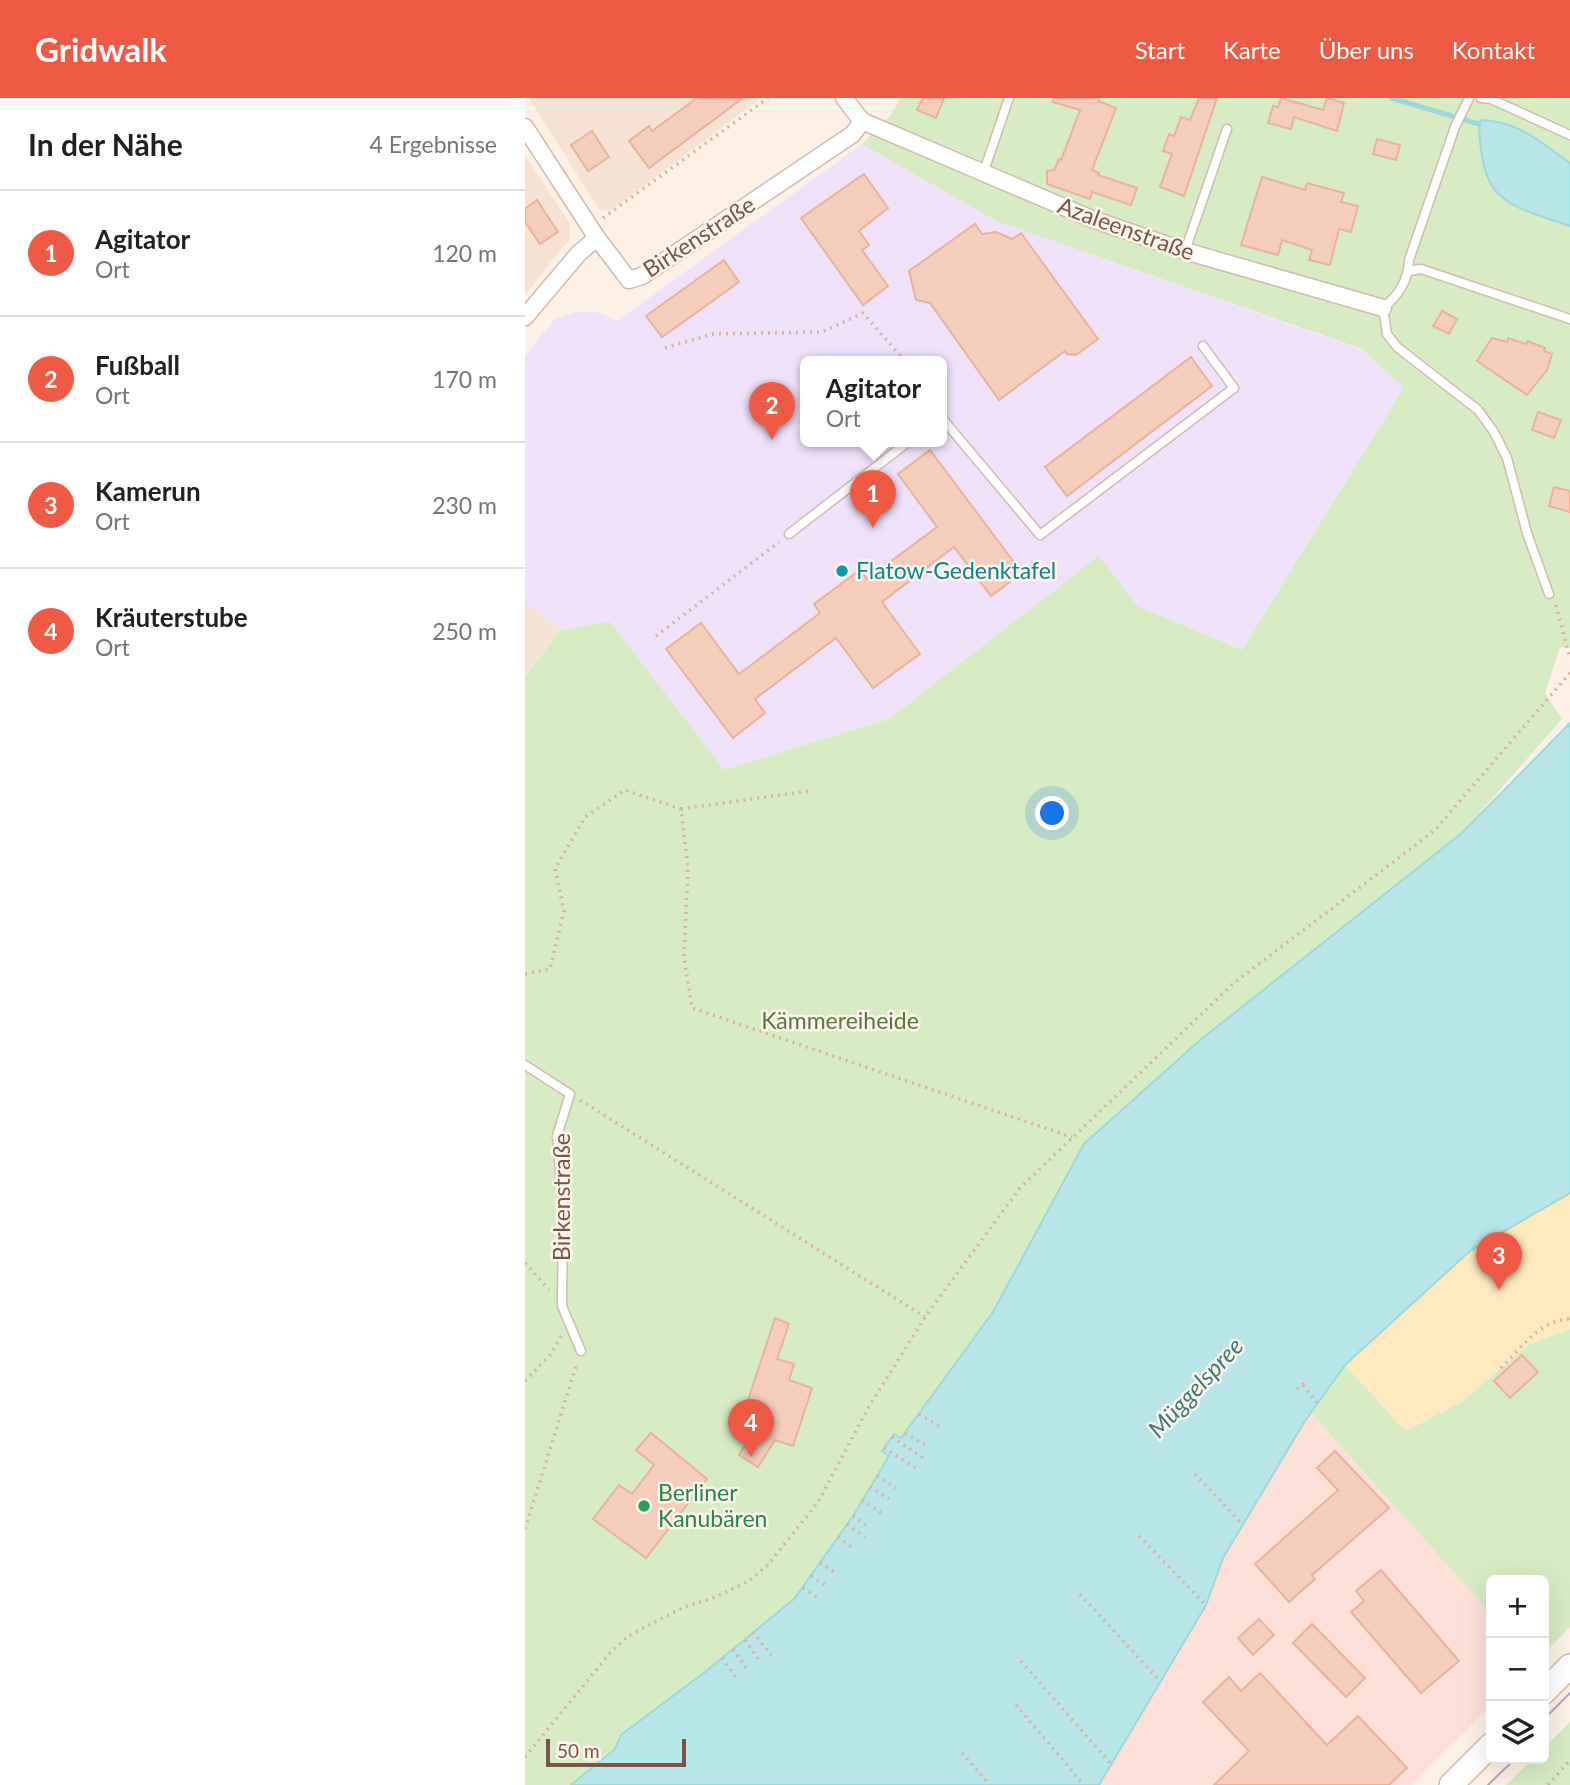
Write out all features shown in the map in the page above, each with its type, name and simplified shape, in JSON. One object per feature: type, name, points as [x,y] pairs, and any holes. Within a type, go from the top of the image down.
[{"type":"main road","points":[[1549,1687],[1570,1666]]},
{"type":"main road","points":[[1451,1785],[1486,1750]]},
{"type":"street","name":"Azaleenstraße","points":[[844,98],[862,121],[1092,219],[1185,251],[1383,308]]},
{"type":"street","name":"Birkenstraße","points":[[594,232],[629,280],[642,276],[853,134],[862,121]]},
{"type":"street","points":[[525,127],[594,232],[525,317]]},
{"type":"lane","points":[[983,174],[1009,98]]},
{"type":"lane","points":[[1469,98],[1455,127],[1409,260],[1409,271],[1398,296],[1383,308],[1387,334],[1397,346],[1478,410],[1494,432],[1507,458],[1527,533],[1549,594]]},
{"type":"lane","points":[[1481,98],[1491,99],[1570,135]]},
{"type":"lane","points":[[1185,251],[1227,129]]},
{"type":"lane","points":[[1409,271],[1422,269],[1570,319]]},
{"type":"lane","points":[[947,424],[1040,535],[1234,388],[1202,346]]},
{"type":"lane","points":[[789,534],[902,447]]},
{"type":"lane","points":[[525,1065],[570,1094]]},
{"type":"lane","name":"Birkenstraße","points":[[570,1094],[557,1136],[563,1208],[562,1306],[581,1351]]},
{"type":"path","points":[[594,232],[768,98]]},
{"type":"path","points":[[665,348],[712,334],[822,331],[863,313],[901,356]]},
{"type":"path","points":[[656,636],[789,534]]},
{"type":"path","points":[[1549,594],[1555,599],[1570,658]]},
{"type":"path","points":[[525,1757],[602,1662],[628,1636],[684,1607],[711,1599],[749,1581],[768,1565],[818,1502],[868,1408],[925,1317],[1020,1188],[1235,982],[1434,831],[1570,673]]},
{"type":"path","points":[[525,974],[550,969],[564,911],[555,868],[585,817],[625,790],[681,809],[810,792]]},
{"type":"path","points":[[681,809],[688,867],[684,957],[692,1008],[1072,1137]]},
{"type":"path","points":[[570,1094],[925,1317]]},
{"type":"path","points":[[525,1263],[562,1306]]},
{"type":"path","points":[[1501,1368],[1536,1332],[1559,1319],[1570,1319]]},
{"type":"path","points":[[525,1381],[551,1354],[559,1338],[566,1332],[573,1331]]},
{"type":"path","points":[[525,1529],[581,1351]]},
{"type":"path","points":[[1297,1389],[1305,1383],[1318,1404]]},
{"type":"path","points":[[919,1413],[942,1428]]},
{"type":"path","points":[[905,1433],[925,1446]]},
{"type":"path","points":[[892,1437],[923,1458]]},
{"type":"path","points":[[884,1448],[917,1469]]},
{"type":"path","points":[[1195,1474],[1243,1525]]},
{"type":"path","points":[[877,1476],[896,1488]]},
{"type":"path","points":[[870,1487],[889,1499]]},
{"type":"path","points":[[862,1500],[884,1515]]},
{"type":"path","points":[[853,1516],[869,1527]]},
{"type":"path","points":[[847,1524],[865,1537]]},
{"type":"path","points":[[1139,1536],[1206,1605]]},
{"type":"path","points":[[838,1537],[853,1548]]},
{"type":"path","points":[[820,1563],[834,1573]]},
{"type":"path","points":[[811,1576],[825,1585]]},
{"type":"path","points":[[803,1588],[817,1597]]},
{"type":"path","points":[[1080,1594],[1160,1681]]},
{"type":"path","points":[[753,1632],[771,1655]]},
{"type":"path","points":[[744,1640],[761,1663]]},
{"type":"path","points":[[733,1649],[749,1672]]},
{"type":"path","points":[[722,1658],[738,1680]]},
{"type":"path","points":[[1021,1661],[1111,1764]]},
{"type":"path","points":[[1016,1705],[1084,1785]]},
{"type":"path","points":[[962,1753],[991,1785]]},
{"type":"path","points":[[1548,1785],[1570,1760]]},
{"type":"shaded area","points":[[529,98],[761,98],[610,211],[599,209]]},
{"type":"shaded area","points":[[862,144],[996,221],[1362,350],[1405,388],[1242,650],[1137,606],[1099,557],[889,719],[724,771],[610,623],[561,630],[525,602],[525,356],[554,320],[574,312],[598,312],[617,321]]},
{"type":"shaded area","points":[[525,155],[570,224],[570,238],[525,295]]},
{"type":"shaded area","points":[[525,602],[561,630],[525,675]]},
{"type":"shaded area","points":[[1312,1414],[1486,1608],[1486,1711],[1412,1785],[1099,1785],[1206,1605],[1223,1558],[1303,1424]]},
{"type":"green space","name":"Kämmereiheide","points":[[901,98],[1570,98],[1570,648],[1560,647],[1545,693],[1562,719],[1462,833],[1199,1041],[1084,1144],[993,1312],[901,1439],[892,1437],[882,1451],[889,1456],[853,1516],[794,1599],[705,1672],[621,1735],[615,1749],[571,1785],[525,1785],[525,676],[561,630],[610,622],[724,770],[889,719],[1099,556],[1137,606],[1242,650],[1404,388],[1362,349],[996,221],[862,144],[889,117]]},
{"type":"green space","points":[[1570,1329],[1570,1627],[1549,1649],[1549,1575],[1486,1575],[1486,1608],[1312,1414],[1345,1365],[1406,1431],[1463,1401],[1528,1345]]},
{"type":"green space","points":[[1570,1722],[1570,1785],[1506,1785],[1528,1764],[1549,1764],[1549,1743]]},
{"type":"sand","points":[[1570,1193],[1570,1329],[1528,1345],[1463,1401],[1405,1431],[1345,1365],[1470,1251]]},
{"type":"water","points":[[1481,120],[1519,129],[1570,163],[1570,226],[1513,204],[1491,185],[1481,150]]},
{"type":"water","name":"Müggelspree","points":[[1570,723],[1570,1193],[1470,1251],[1345,1365],[1303,1424],[1223,1558],[1206,1605],[1099,1785],[571,1785],[615,1749],[621,1735],[705,1672],[794,1599],[853,1516],[889,1456],[882,1451],[894,1434],[901,1438],[993,1312],[1084,1144],[1199,1041],[1462,833]]},
{"type":"building","points":[[697,98],[743,98],[649,168],[629,141],[649,126],[652,131]]},
{"type":"building","points":[[923,98],[944,98],[936,118],[917,110]]},
{"type":"building","points":[[1054,98],[1099,98],[1098,101],[1116,108],[1092,170],[1099,173],[1098,175],[1137,188],[1131,205],[1092,192],[1090,199],[1047,184],[1047,171],[1054,170],[1059,159],[1061,160],[1080,110],[1053,102]]},
{"type":"building","points":[[1199,98],[1217,98],[1184,196],[1160,187],[1172,154],[1163,151],[1169,134],[1174,136],[1181,117],[1190,120]]},
{"type":"building","points":[[1281,98],[1323,110],[1327,98],[1344,103],[1337,131],[1294,117],[1291,129],[1268,123],[1273,106],[1278,107]]},
{"type":"building","points":[[592,131],[609,157],[588,171],[571,145]]},
{"type":"building","points":[[1377,139],[1400,145],[1396,160],[1373,154]]},
{"type":"building","points":[[864,174],[888,208],[859,231],[869,245],[862,250],[888,286],[863,305],[801,218]]},
{"type":"building","points":[[1262,177],[1305,190],[1307,183],[1344,193],[1341,202],[1358,206],[1351,232],[1339,229],[1330,265],[1309,260],[1312,250],[1282,240],[1278,255],[1241,245]]},
{"type":"building","points":[[537,200],[558,232],[540,244],[525,222],[525,209]]},
{"type":"building","points":[[975,224],[982,234],[996,232],[1012,239],[1021,233],[1098,339],[1076,355],[1067,354],[1065,351],[999,400],[930,303],[916,300],[909,271]]},
{"type":"building","points":[[724,260],[739,282],[662,337],[646,316]]},
{"type":"building","points":[[1442,311],[1457,319],[1449,334],[1433,326]]},
{"type":"building","points":[[1492,338],[1507,342],[1508,338],[1526,344],[1528,341],[1552,354],[1547,370],[1527,395],[1477,361]]},
{"type":"building","points":[[1191,357],[1212,386],[1067,496],[1045,467]]},
{"type":"building","points":[[1538,412],[1561,420],[1554,438],[1532,430]]},
{"type":"building","points":[[930,450],[1022,573],[991,596],[954,547],[882,602],[920,654],[873,688],[836,638],[755,699],[765,713],[733,738],[666,649],[701,623],[739,674],[820,613],[814,604],[860,570],[867,579],[937,527],[898,474]]},
{"type":"building","points":[[1554,487],[1570,491],[1570,512],[1549,506]]},
{"type":"building","points":[[775,1318],[789,1324],[777,1359],[794,1364],[789,1380],[812,1388],[793,1446],[775,1440],[758,1467],[739,1455],[749,1439],[739,1435],[739,1428]]},
{"type":"building","points":[[1522,1355],[1538,1372],[1510,1398],[1494,1381]]},
{"type":"building","name":"Berliner Kanubären","points":[[651,1433],[707,1479],[646,1558],[593,1519],[619,1485],[632,1494],[654,1465],[636,1450]]},
{"type":"building","points":[[1335,1451],[1389,1508],[1312,1575],[1315,1579],[1289,1602],[1255,1564],[1338,1490],[1317,1468]]},
{"type":"building","points":[[1381,1570],[1459,1661],[1421,1693],[1351,1612],[1364,1601],[1356,1591]]},
{"type":"building","points":[[1259,1619],[1274,1635],[1253,1655],[1238,1638]]},
{"type":"building","points":[[1312,1624],[1365,1678],[1346,1697],[1293,1643]]},
{"type":"building","points":[[1260,1673],[1327,1745],[1358,1716],[1407,1768],[1389,1785],[1214,1785],[1249,1751],[1203,1702],[1229,1677],[1241,1691]]},
{"type":"waterway","points":[[1391,98],[1479,124]]},
{"type":"tram line","points":[[1549,1714],[1570,1693]]},
{"type":"tram line","points":[[1488,1785],[1510,1764]]},
{"type":"place","name":"Fußball","points":[[772,440]]},
{"type":"place","name":"Agitator","points":[[873,528]]},
{"type":"place","name":"Flatow-Gedenktafel","points":[[842,571]]},
{"type":"place","name":"Kamerun","points":[[1499,1290]]},
{"type":"place","name":"Kräuterstube","points":[[751,1457]]},
{"type":"place","name":"Berliner Kanubären","points":[[644,1506]]}]
